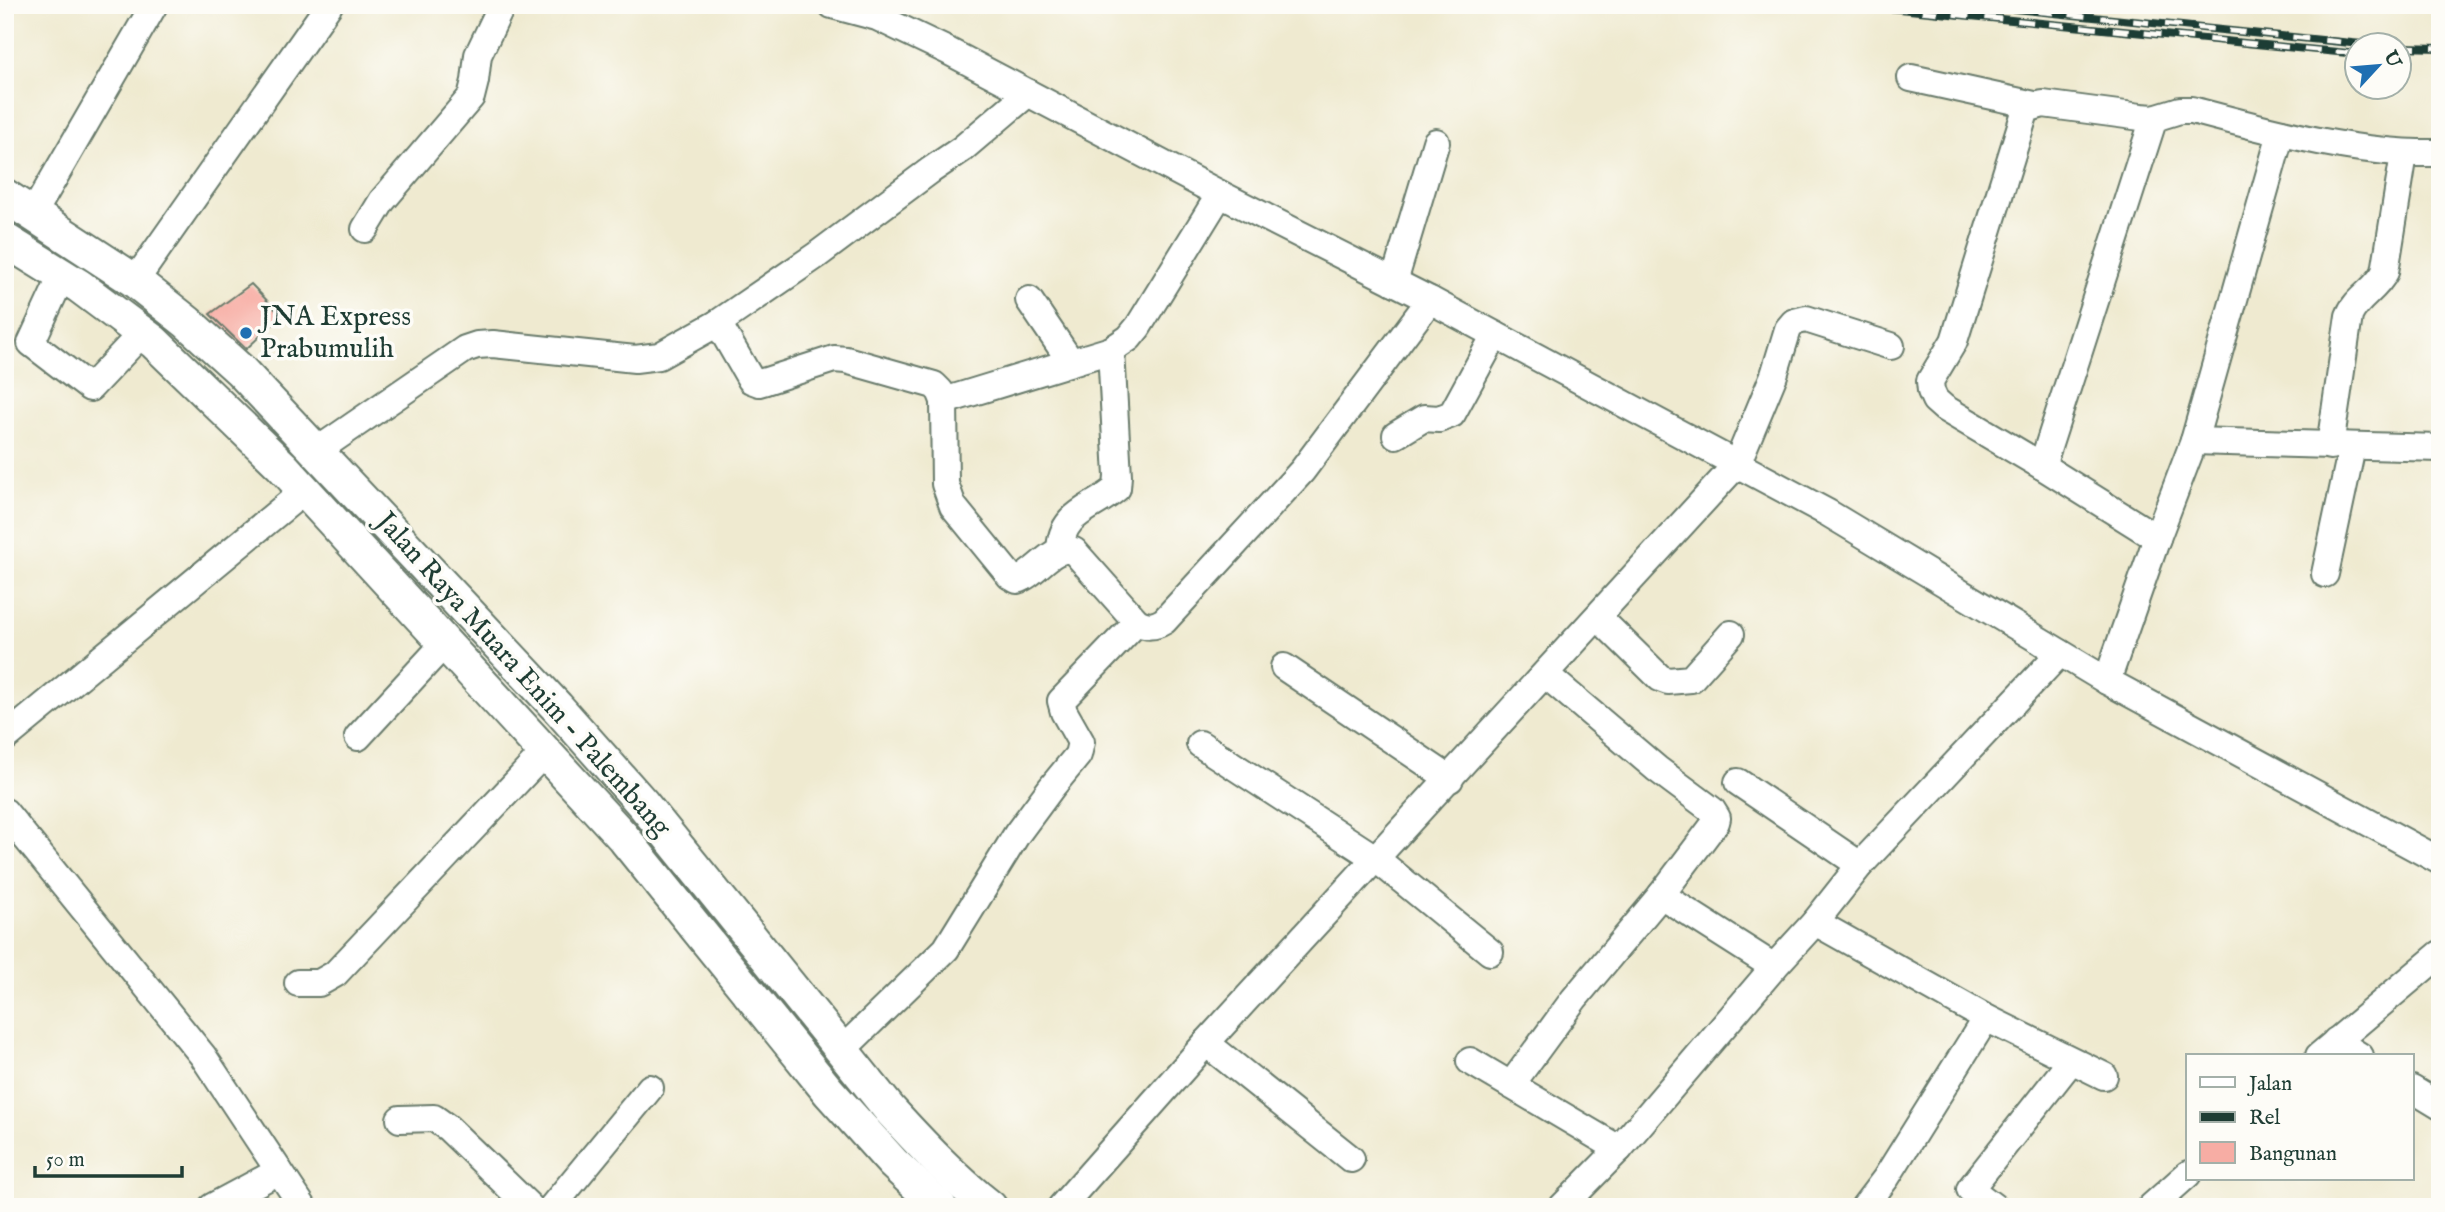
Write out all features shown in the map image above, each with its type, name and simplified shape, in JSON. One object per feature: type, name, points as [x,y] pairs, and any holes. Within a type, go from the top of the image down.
[{"type":"main road","name":"Jalan Raya Muara Enim - Palembang","points":[[5,196],[135,281],[187,322],[240,370],[318,450],[557,707],[643,804],[719,895],[841,1051],[919,1143],[990,1207]]},
{"type":"main road","name":"Jalan Raya Muara Enim - Palembang","points":[[5,240],[62,276],[142,333],[212,396],[304,491],[446,642],[649,868],[829,1092],[893,1163],[940,1207]]},
{"type":"main road","points":[[358,549],[383,520]]},
{"type":"main road","points":[[390,583],[417,556]]},
{"type":"street","points":[[33,214],[154,5]]},
{"type":"street","points":[[135,281],[330,5]]},
{"type":"street","points":[[365,229],[382,201],[471,97],[478,55],[502,5]]},
{"type":"street","points":[[832,5],[877,17],[1430,300],[1828,513],[2107,681],[2440,861]]},
{"type":"street","points":[[1911,78],[2034,105],[2154,118],[2180,110],[2192,110],[2281,133],[2404,154],[2440,153]]},
{"type":"street","points":[[318,450],[465,349],[477,345],[493,344],[647,359],[659,356],[719,323],[817,256],[962,149],[1028,93]]},
{"type":"street","points":[[2034,105],[2026,109],[2022,116],[1954,341],[1930,381],[1931,391],[1935,400],[1944,408],[2157,538]]},
{"type":"street","points":[[2042,466],[2154,118]]},
{"type":"street","points":[[2107,681],[2194,441],[2281,133]]},
{"type":"street","points":[[1394,282],[1436,142]]},
{"type":"street","points":[[2325,574],[2341,447],[2349,316],[2352,309],[2381,282],[2385,272],[2404,154]]},
{"type":"street","points":[[944,401],[1111,350],[1129,338],[1220,194]]},
{"type":"street","points":[[62,276],[31,343],[90,388],[142,333]]},
{"type":"street","points":[[1029,300],[1071,362]]},
{"type":"street","points":[[719,323],[751,380],[759,383],[834,359],[934,385],[944,401],[945,484],[953,506],[1010,576],[1017,580],[1025,578],[1067,548],[1074,551],[1137,622],[1145,626],[1155,626],[1164,621],[1316,454],[1430,300]]},
{"type":"street","points":[[1061,1207],[1206,1043],[1737,464],[1774,375],[1788,329],[1794,322],[1806,319],[1891,346]]},
{"type":"street","points":[[1396,435],[1424,418],[1439,419],[1452,414],[1495,335]]},
{"type":"street","points":[[1060,551],[1060,536],[1068,521],[1117,488],[1111,350]]},
{"type":"street","points":[[2194,441],[2440,448]]},
{"type":"street","points":[[5,738],[304,491]]},
{"type":"street","points":[[1598,617],[1660,678],[1668,681],[1690,680],[1731,634]]},
{"type":"street","points":[[841,1051],[946,949],[1017,834],[1078,755],[1081,742],[1064,712],[1061,701],[1137,622]]},
{"type":"street","points":[[358,737],[446,642]]},
{"type":"street","points":[[1562,1207],[1619,1149],[1815,922],[1860,865],[2060,653]]},
{"type":"street","points":[[1284,667],[1450,779]]},
{"type":"street","points":[[1511,1085],[1581,990],[1661,895],[1716,822],[1716,814],[1657,769],[1545,674]]},
{"type":"street","points":[[1200,744],[1375,858],[1490,952]]},
{"type":"street","points":[[298,983],[319,983],[335,974],[545,752]]},
{"type":"street","points":[[1738,782],[1860,865]]},
{"type":"street","points":[[5,813],[203,1056],[303,1207]]},
{"type":"street","points":[[1661,895],[1774,967]]},
{"type":"street","points":[[1815,922],[1986,1018],[2104,1076]]},
{"type":"street","points":[[2327,1049],[2440,954]]},
{"type":"street","points":[[1864,1207],[1886,1178],[1986,1018]]},
{"type":"street","points":[[1206,1043],[1352,1159]]},
{"type":"street","points":[[2327,1049],[2351,1054]]},
{"type":"street","points":[[1470,1061],[1619,1149]]},
{"type":"street","points":[[1994,1207],[1970,1189],[2071,1061]]},
{"type":"street","points":[[552,1207],[650,1088]]},
{"type":"street","points":[[2414,1090],[2440,1106]]},
{"type":"street","points":[[400,1119],[435,1118],[530,1207]]},
{"type":"street","points":[[212,1207],[279,1171]]},
{"type":"street","points":[[2151,1207],[2186,1176]]},
{"type":"building","name":"JNA Express Prabumulih","points":[[251,284],[282,316],[246,349],[210,314]]},
{"type":"railway","points":[[1858,5],[2344,53]]},
{"type":"railway","points":[[1974,5],[2344,42]]},
{"type":"railway","points":[[2414,47],[2440,48]]},
{"type":"place","name":"JNA Express Prabumulih","points":[[246,333]]}]
